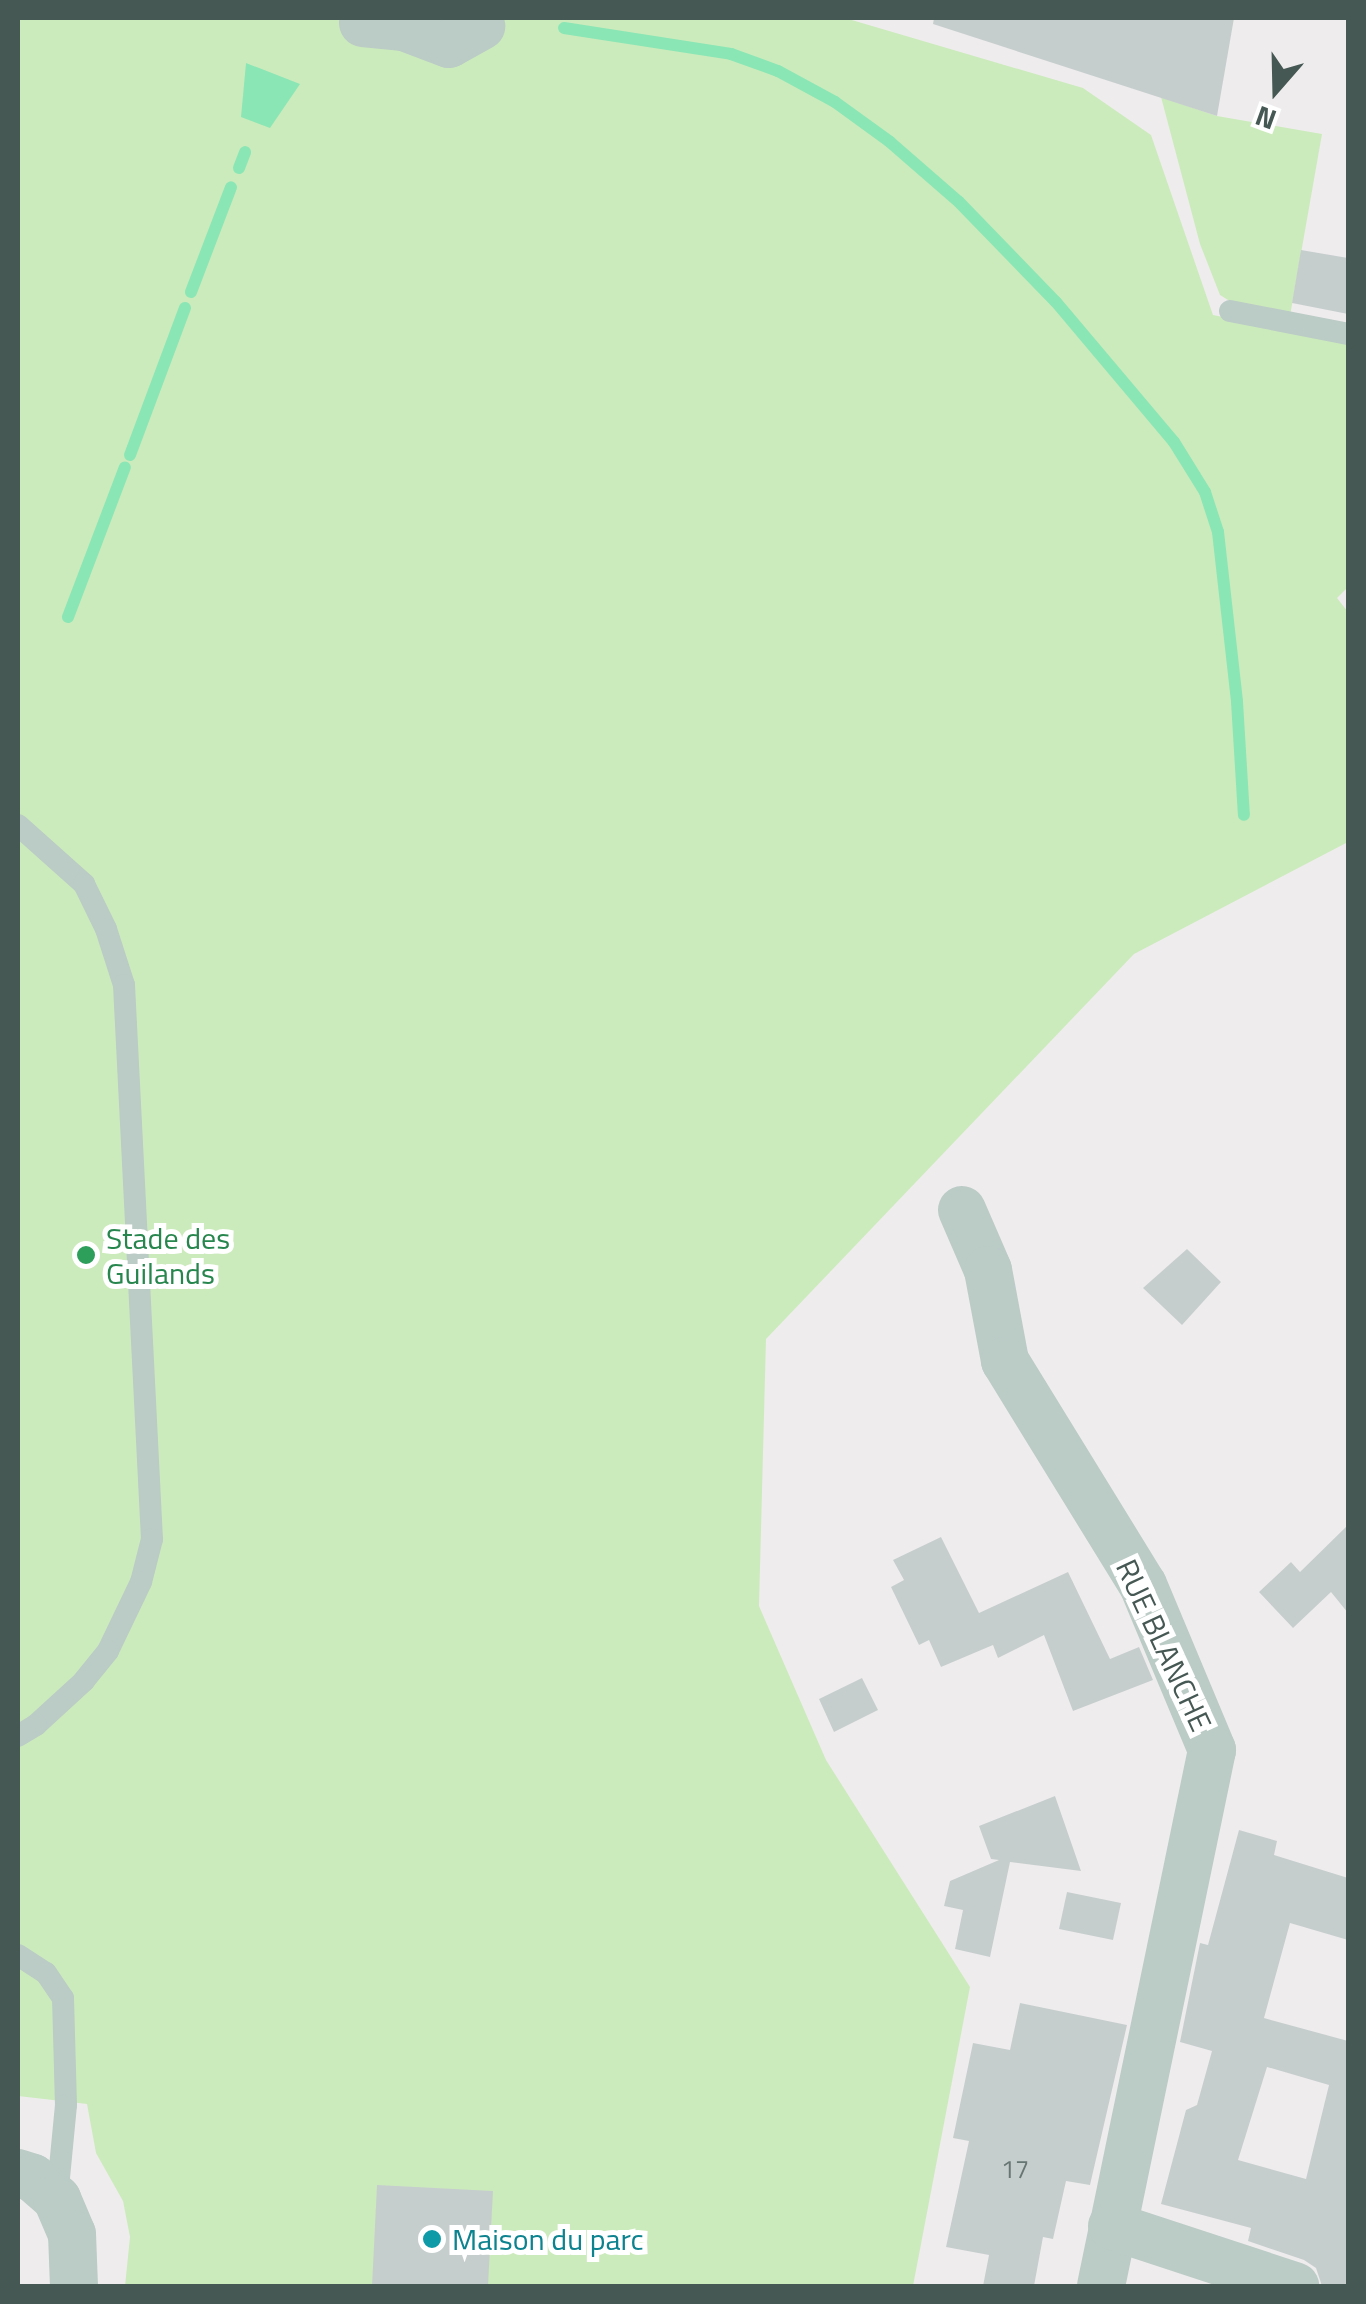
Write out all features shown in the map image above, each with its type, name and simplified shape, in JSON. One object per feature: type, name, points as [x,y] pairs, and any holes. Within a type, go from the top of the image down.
[{"type":"street","points":[[364,23],[404,27],[449,44],[481,26]]},
{"type":"street","name":"RUE BLANCHE","points":[[962,1210],[988,1270],[1005,1361],[1144,1585],[1212,1750],[1203,1809],[1100,2286]]},
{"type":"street","points":[[18,2173],[33,2178],[56,2199],[72,2234],[74,2286]]},
{"type":"street","points":[[1112,2226],[1296,2286]]},
{"type":"lane","points":[[1230,311],[1348,334]]},
{"type":"lane","points":[[18,825],[84,884],[106,929],[124,984],[152,1539],[141,1582],[108,1651],[84,1681],[36,1726],[18,1736]]},
{"type":"lane","points":[[18,1956],[46,1973],[63,1998],[66,2106],[56,2199]]},
{"type":"shaded area","points":[[18,18],[845,18],[1083,88],[1151,135],[1213,315],[1348,342],[1348,587],[1337,598],[1348,612],[1348,842],[1134,954],[766,1339],[759,1606],[826,1760],[970,1987],[913,2286],[125,2286],[130,2237],[123,2201],[96,2153],[87,2104],[18,2096]]},
{"type":"shaded area","points":[[246,63],[300,84],[270,128],[241,117]]},
{"type":"shaded area","points":[[1161,97],[1217,116],[1322,134],[1290,316],[1236,305],[1220,295],[1200,244]]},
{"type":"building","points":[[934,18],[1234,18],[1217,116],[933,24]]},
{"type":"building","points":[[1301,250],[1348,258],[1348,314],[1292,303]]},
{"type":"building","points":[[1187,1249],[1221,1282],[1182,1325],[1143,1288]]},
{"type":"building","points":[[1348,1525],[1348,1613],[1331,1592],[1293,1628],[1259,1592],[1291,1562],[1300,1572]]},
{"type":"building","points":[[941,1537],[979,1613],[1068,1572],[1110,1659],[1139,1647],[1153,1680],[1073,1711],[1044,1635],[998,1658],[993,1645],[941,1667],[929,1640],[919,1645],[891,1587],[904,1580],[893,1560]]},
{"type":"building","points":[[862,1678],[878,1710],[834,1732],[819,1699]]},
{"type":"building","points":[[1055,1796],[1081,1871],[1010,1862],[990,1957],[955,1949],[963,1910],[944,1906],[950,1881],[999,1860],[991,1859],[979,1826]]},
{"type":"building","points":[[1239,1830],[1277,1841],[1274,1855],[1348,1878],[1348,1940],[1290,1923],[1264,2018],[1348,2041],[1348,2286],[1322,2286],[1316,2268],[1304,2260],[1248,2241],[1251,2228],[1161,2204],[1186,2110],[1197,2105],[1212,2051],[1180,2042],[1200,1943],[1208,1945]],"holes":[[[1267,2067],[1329,2085],[1306,2179],[1238,2160]]]},
{"type":"building","points":[[1067,1892],[1121,1903],[1113,1940],[1059,1929]]},
{"type":"building","points":[[1020,2003],[1127,2025],[1090,2185],[1066,2181],[1053,2239],[1043,2237],[1034,2286],[983,2286],[989,2255],[946,2247],[969,2141],[953,2138],[973,2043],[1010,2050]]},
{"type":"building","name":"Maison du parc","points":[[377,2185],[493,2191],[488,2286],[372,2286]]},
{"type":"waterway","points":[[564,28],[731,54],[778,71],[835,102],[890,142],[959,202],[1056,302],[1174,442],[1205,492],[1218,532],[1237,702],[1244,815]]},
{"type":"waterway","points":[[239,168],[245,152]]},
{"type":"waterway","points":[[191,292],[231,187]]},
{"type":"waterway","points":[[130,455],[185,308]]},
{"type":"waterway","points":[[68,617],[125,467]]},
{"type":"place","name":"Stade des Guilands","points":[[86,1255]]},
{"type":"place","name":"Maison du parc","points":[[432,2239]]}]
